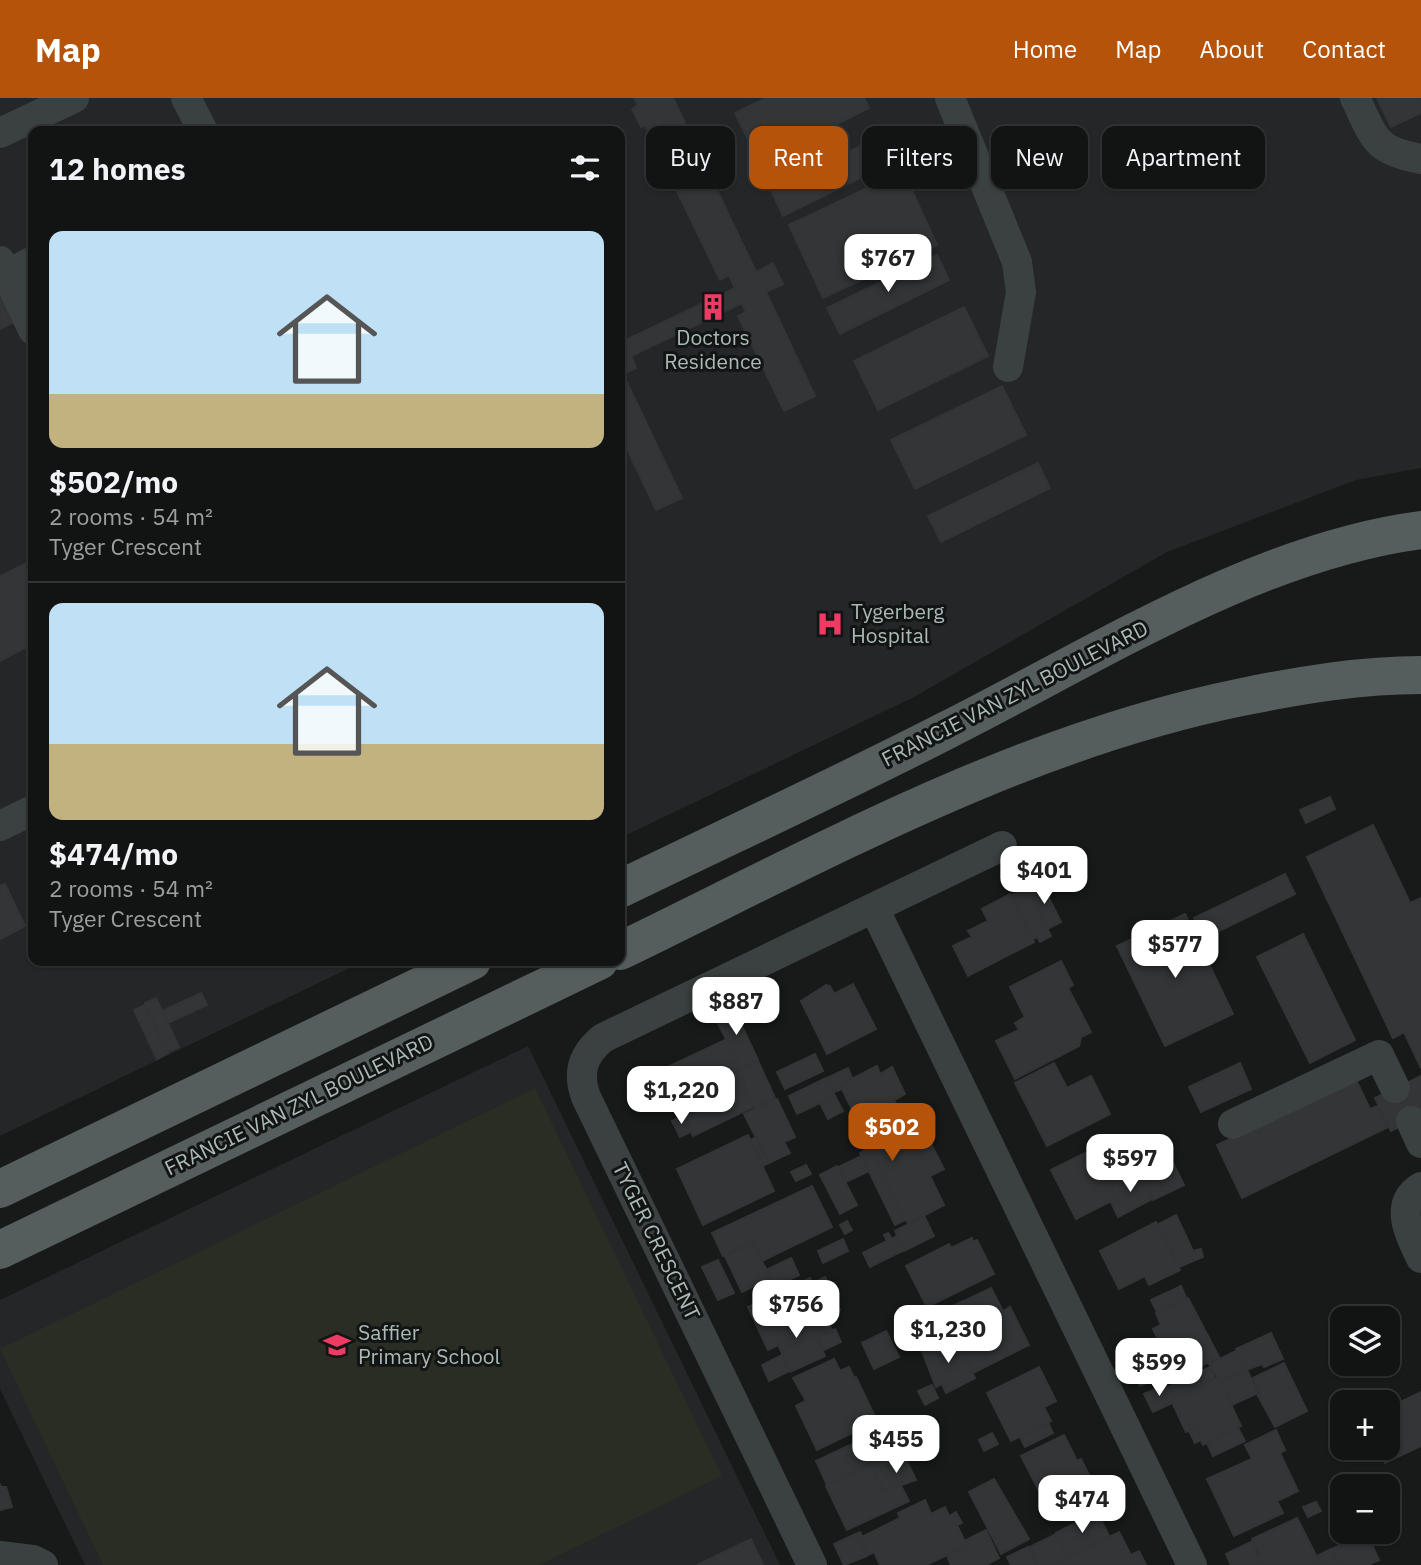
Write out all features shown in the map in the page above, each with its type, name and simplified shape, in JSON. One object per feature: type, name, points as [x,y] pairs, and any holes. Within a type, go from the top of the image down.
[{"type":"main road","name":"FRANCIE VAN ZYL BOULEVARD","points":[[625,887],[948,730],[1176,611],[1284,566],[1409,529]]},
{"type":"main road","points":[[625,949],[945,793],[1078,740],[1201,705],[1265,692],[1331,681],[1421,675]]},
{"type":"main road","points":[[0,1189],[462,966]]},
{"type":"main road","name":"FRANCIE VAN ZYL BOULEVARD","points":[[0,1250],[588,966]]},
{"type":"street","points":[[0,134],[74,98]]},
{"type":"street","points":[[187,98],[201,126]]},
{"type":"street","points":[[950,98],[1017,262],[1021,292],[1008,367]]},
{"type":"street","points":[[1355,98],[1373,135],[1391,153],[1421,159]]},
{"type":"street","points":[[28,262],[3,268],[28,320]]},
{"type":"street","points":[[0,826],[28,812]]},
{"type":"street","name":"TYGER CRESCENT","points":[[812,1565],[586,1097],[581,1074],[588,1053],[603,1038],[1002,846]]},
{"type":"street","points":[[874,908],[1192,1565]]},
{"type":"street","points":[[1233,1125],[1379,1055],[1395,1088]]},
{"type":"street","points":[[1421,1186],[1411,1194],[1405,1214],[1406,1225],[1421,1258]]},
{"type":"street","points":[[0,1556],[33,1560],[43,1565]]},
{"type":"shaded area","name":"Tygerberg Hospital","points":[[0,98],[1421,98],[1421,468],[1356,480],[1167,552],[914,697],[625,836],[625,126],[28,126],[28,966],[354,966],[0,1136]]},
{"type":"shaded area","name":"Saffier Primary School","points":[[528,1046],[780,1565],[85,1565],[0,1389],[0,1300]]},
{"type":"shaded area","name":"Saffier Primary School","points":[[535,1088],[722,1476],[539,1565],[103,1565],[0,1349]]},
{"type":"building","name":"Doctors Residence","points":[[634,98],[673,98],[686,126],[641,127],[632,109],[638,106]]},
{"type":"building","points":[[766,98],[864,98],[869,108],[832,126],[749,126],[749,142],[735,113]]},
{"type":"building","points":[[1377,98],[1421,98],[1421,113],[1391,127]]},
{"type":"building","points":[[862,145],[862,177],[848,184],[848,152]]},
{"type":"building","name":"Doctors Residence","points":[[676,189],[716,189],[756,272],[773,263],[783,284],[766,292],[815,396],[784,411],[738,316],[746,312],[742,303],[631,356],[636,368],[625,373],[625,341],[735,288],[729,275],[720,280]]},
{"type":"building","points":[[773,189],[838,189],[783,216],[771,190]]},
{"type":"building","points":[[865,189],[911,189],[937,245],[823,298],[789,225]]},
{"type":"building","points":[[937,255],[949,280],[840,334],[827,308]]},
{"type":"building","points":[[0,298],[12,323],[0,329]]},
{"type":"building","points":[[964,307],[988,356],[878,410],[854,361]]},
{"type":"building","name":"Doctors Residence","points":[[625,378],[682,498],[656,510],[625,445]]},
{"type":"building","points":[[1002,386],[1026,435],[915,489],[891,440]]},
{"type":"building","points":[[1038,463],[1050,488],[941,542],[928,516]]},
{"type":"building","points":[[28,562],[28,647],[0,661],[0,576]]},
{"type":"building","points":[[1330,797],[1335,809],[1306,823],[1300,810]]},
{"type":"building","points":[[1373,825],[1410,903],[1421,898],[1421,1068],[1404,1032],[1393,1038],[1307,857]]},
{"type":"building","points":[[1285,874],[1295,894],[1203,939],[1194,918]]},
{"type":"building","points":[[1041,882],[1061,922],[1047,929],[1027,889]]},
{"type":"building","points":[[5,884],[25,926],[0,939],[0,886]]},
{"type":"building","points":[[1027,888],[1051,936],[1040,942],[1037,937],[1033,939],[1011,896]]},
{"type":"building","points":[[1010,894],[1034,942],[968,976],[953,946],[972,937],[968,931],[988,921],[982,909]]},
{"type":"building","points":[[1185,914],[1233,1014],[1165,1046],[1117,946]]},
{"type":"building","points":[[1303,934],[1355,1040],[1310,1063],[1257,957]]},
{"type":"building","points":[[1061,961],[1073,985],[1068,988],[1091,1032],[1081,1037],[1079,1046],[1015,1079],[996,1041],[1019,1030],[1015,1023],[1025,1017],[1010,987]]},
{"type":"building","points":[[853,984],[876,1029],[827,1054],[801,1001],[826,985],[830,986],[834,994]]},
{"type":"building","points":[[201,993],[207,1005],[168,1023],[162,1011]]},
{"type":"building","points":[[156,998],[179,1047],[168,1052],[145,1003]]},
{"type":"building","points":[[145,1005],[168,1053],[157,1059],[134,1010]]},
{"type":"building","points":[[733,1007],[758,1060],[741,1068],[714,1016]]},
{"type":"building","points":[[727,1039],[741,1069],[737,1070],[738,1074],[673,1104],[657,1072]]},
{"type":"building","points":[[815,1054],[823,1071],[785,1089],[777,1072]]},
{"type":"building","points":[[758,1061],[775,1098],[754,1108],[737,1071]]},
{"type":"building","points":[[1054,1063],[1067,1088],[1091,1076],[1110,1114],[1047,1146],[1015,1083]]},
{"type":"building","points":[[1240,1063],[1251,1089],[1201,1112],[1189,1087]]},
{"type":"building","points":[[877,1066],[880,1074],[892,1067],[905,1094],[894,1100],[908,1127],[870,1147],[840,1085]]},
{"type":"building","points":[[848,1068],[852,1078],[839,1085],[842,1089],[834,1092],[827,1078]]},
{"type":"building","points":[[738,1074],[744,1087],[682,1116],[677,1103]]},
{"type":"building","points":[[658,1075],[672,1103],[665,1106],[652,1077]]},
{"type":"building","points":[[1421,1076],[1421,1116],[1391,1131],[1375,1098]]},
{"type":"building","points":[[826,1078],[835,1096],[797,1114],[789,1096]]},
{"type":"building","points":[[1356,1080],[1370,1109],[1378,1106],[1388,1127],[1242,1198],[1217,1145]]},
{"type":"building","points":[[744,1087],[753,1107],[693,1136],[683,1116]]},
{"type":"building","points":[[835,1096],[843,1111],[828,1119],[820,1103]]},
{"type":"building","points":[[777,1099],[795,1137],[784,1142],[790,1153],[769,1163],[744,1114]]},
{"type":"building","points":[[683,1116],[690,1132],[680,1137],[672,1121]]},
{"type":"building","points":[[920,1122],[930,1142],[917,1149],[915,1144],[877,1163],[905,1220],[895,1225],[860,1153]]},
{"type":"building","points":[[748,1135],[774,1191],[703,1225],[677,1169]]},
{"type":"building","points":[[1121,1135],[1138,1171],[1110,1185],[1117,1198],[1076,1219],[1051,1170]]},
{"type":"building","points":[[756,1137],[768,1163],[763,1166],[751,1140]]},
{"type":"building","points":[[930,1142],[944,1169],[930,1176],[944,1205],[908,1224],[877,1163],[914,1144],[917,1149]]},
{"type":"building","points":[[1168,1153],[1184,1185],[1153,1200],[1137,1168]]},
{"type":"building","points":[[861,1156],[869,1171],[846,1182],[839,1167]]},
{"type":"building","points":[[806,1165],[811,1174],[796,1181],[791,1172]]},
{"type":"building","points":[[837,1166],[857,1205],[840,1214],[820,1175]]},
{"type":"building","points":[[1138,1170],[1152,1199],[1118,1217],[1111,1202],[1117,1199],[1110,1185]]},
{"type":"building","points":[[812,1186],[832,1227],[762,1261],[753,1242],[723,1256],[712,1233]]},
{"type":"building","points":[[1176,1215],[1193,1251],[1201,1249],[1203,1257],[1179,1267],[1157,1225]]},
{"type":"building","points":[[924,1216],[934,1236],[904,1251],[895,1231]]},
{"type":"building","points":[[847,1221],[852,1230],[845,1234],[840,1225]]},
{"type":"building","points":[[1156,1222],[1180,1270],[1149,1285],[1145,1276],[1119,1289],[1100,1251]]},
{"type":"building","points":[[888,1233],[892,1239],[897,1236],[904,1250],[870,1267],[863,1253],[887,1241],[884,1235]]},
{"type":"building","points":[[972,1238],[973,1242],[977,1240],[994,1274],[927,1307],[906,1266],[949,1244],[951,1248]]},
{"type":"building","points":[[843,1239],[848,1251],[823,1263],[818,1251]]},
{"type":"building","points":[[752,1243],[771,1278],[742,1292],[725,1256]]},
{"type":"building","points":[[791,1258],[799,1275],[772,1288],[768,1269]]},
{"type":"building","points":[[718,1260],[734,1293],[718,1300],[702,1267]]},
{"type":"building","points":[[825,1277],[840,1310],[828,1316],[813,1283]]},
{"type":"building","points":[[810,1278],[830,1321],[768,1350],[748,1307]]},
{"type":"building","points":[[1181,1286],[1186,1298],[1157,1312],[1151,1300]]},
{"type":"building","points":[[991,1288],[1003,1311],[1010,1307],[1029,1345],[973,1373],[954,1336],[973,1326],[964,1301]]},
{"type":"building","points":[[1188,1298],[1219,1357],[1163,1384],[1147,1350],[1160,1344],[1153,1329],[1161,1325],[1156,1313]]},
{"type":"building","points":[[963,1301],[972,1326],[949,1337],[937,1314]]},
{"type":"building","points":[[828,1322],[832,1330],[816,1337],[812,1329]]},
{"type":"building","points":[[812,1329],[815,1335],[781,1351],[778,1345]]},
{"type":"building","points":[[835,1329],[841,1342],[824,1350],[818,1337]]},
{"type":"building","points":[[886,1331],[899,1357],[874,1369],[862,1343]]},
{"type":"building","points":[[1271,1333],[1283,1359],[1264,1367],[1262,1364],[1246,1370],[1236,1349]]},
{"type":"building","points":[[815,1335],[825,1356],[790,1372],[781,1351]]},
{"type":"building","points":[[953,1335],[975,1378],[946,1393],[942,1384],[936,1387],[922,1351]]},
{"type":"building","points":[[1236,1351],[1245,1370],[1221,1382],[1209,1364]]},
{"type":"building","points":[[782,1355],[789,1371],[769,1381],[762,1365]]},
{"type":"building","points":[[834,1359],[840,1371],[849,1367],[854,1378],[856,1377],[877,1421],[817,1450],[796,1406],[806,1401],[793,1378]]},
{"type":"building","points":[[1284,1363],[1307,1411],[1275,1427],[1257,1394],[1260,1393],[1253,1378]]},
{"type":"building","points":[[1153,1364],[1160,1377],[1140,1386],[1134,1374]]},
{"type":"building","points":[[1039,1367],[1056,1401],[1044,1407],[1051,1421],[1011,1441],[987,1393]]},
{"type":"building","points":[[1210,1367],[1215,1378],[1174,1398],[1168,1387]]},
{"type":"building","points":[[1247,1370],[1258,1393],[1232,1405],[1221,1382]]},
{"type":"building","points":[[1218,1377],[1241,1426],[1203,1445],[1195,1428],[1186,1432],[1171,1400]]},
{"type":"building","points":[[1166,1384],[1174,1398],[1172,1403],[1153,1412],[1144,1394]]},
{"type":"building","points":[[932,1385],[938,1398],[925,1405],[918,1391]]},
{"type":"building","points":[[1421,1392],[1421,1446],[1400,1456],[1400,1402]]},
{"type":"building","points":[[897,1423],[905,1440],[898,1444],[905,1459],[875,1473],[871,1464],[827,1485],[816,1461]]},
{"type":"building","points":[[1048,1423],[1053,1433],[1025,1447],[1020,1437]]},
{"type":"building","points":[[1195,1428],[1201,1440],[1195,1443],[1189,1431]]},
{"type":"building","points":[[1238,1428],[1245,1441],[1213,1456],[1207,1443]]},
{"type":"building","points":[[1276,1430],[1285,1450],[1280,1453],[1298,1491],[1277,1501],[1283,1513],[1234,1536],[1207,1479],[1252,1459],[1245,1445]]},
{"type":"building","points":[[992,1433],[998,1444],[984,1451],[979,1440]]},
{"type":"building","points":[[1064,1435],[1077,1461],[1081,1459],[1099,1495],[1053,1518],[1021,1456]]},
{"type":"building","points":[[905,1458],[916,1480],[884,1491],[875,1473]]},
{"type":"building","points":[[871,1465],[884,1492],[900,1484],[909,1501],[847,1530],[826,1486]]},
{"type":"building","points":[[994,1479],[1029,1539],[1001,1554],[969,1492]]},
{"type":"building","points":[[0,1484],[1,1487],[6,1487],[12,1507],[0,1510]]},
{"type":"building","points":[[925,1500],[931,1514],[945,1507],[949,1516],[956,1512],[962,1523],[957,1525],[967,1546],[926,1565],[880,1565],[874,1552],[868,1555],[860,1538],[900,1518],[898,1513]]},
{"type":"building","points":[[1316,1502],[1321,1511],[1308,1517],[1303,1507]]},
{"type":"building","points":[[1097,1512],[1109,1536],[1068,1558],[1056,1533]]},
{"type":"building","points":[[1297,1518],[1321,1565],[1260,1565],[1255,1555],[1259,1554],[1252,1539]]},
{"type":"building","points":[[986,1530],[999,1558],[986,1565],[951,1565],[947,1556],[968,1546],[966,1540]]},
{"type":"building","points":[[860,1532],[862,1536],[859,1538],[867,1556],[844,1565],[834,1544]]},
{"type":"building","points":[[1119,1532],[1131,1555],[1139,1551],[1146,1565],[1054,1565]]},
{"type":"building","points":[[1056,1534],[1067,1557],[1052,1565],[1039,1565],[1030,1547]]},
{"type":"building","points":[[751,1539],[763,1565],[697,1565]]},
{"type":"building","points":[[1253,1541],[1259,1565],[1231,1565],[1226,1554]]},
{"type":"building","points":[[1342,1544],[1372,1544],[1379,1560],[1368,1565],[1339,1565],[1332,1549]]},
{"type":"building","points":[[1028,1547],[1037,1565],[1011,1565],[1007,1557]]},
{"type":"building","points":[[1331,1549],[1339,1565],[1321,1565],[1317,1556]]},
{"type":"place","name":"Doctors Residence","points":[[713,307]]},
{"type":"place","name":"Tygerberg Hospital","points":[[830,624]]},
{"type":"place","name":"Saffier Primary School","points":[[337,1345]]}]
